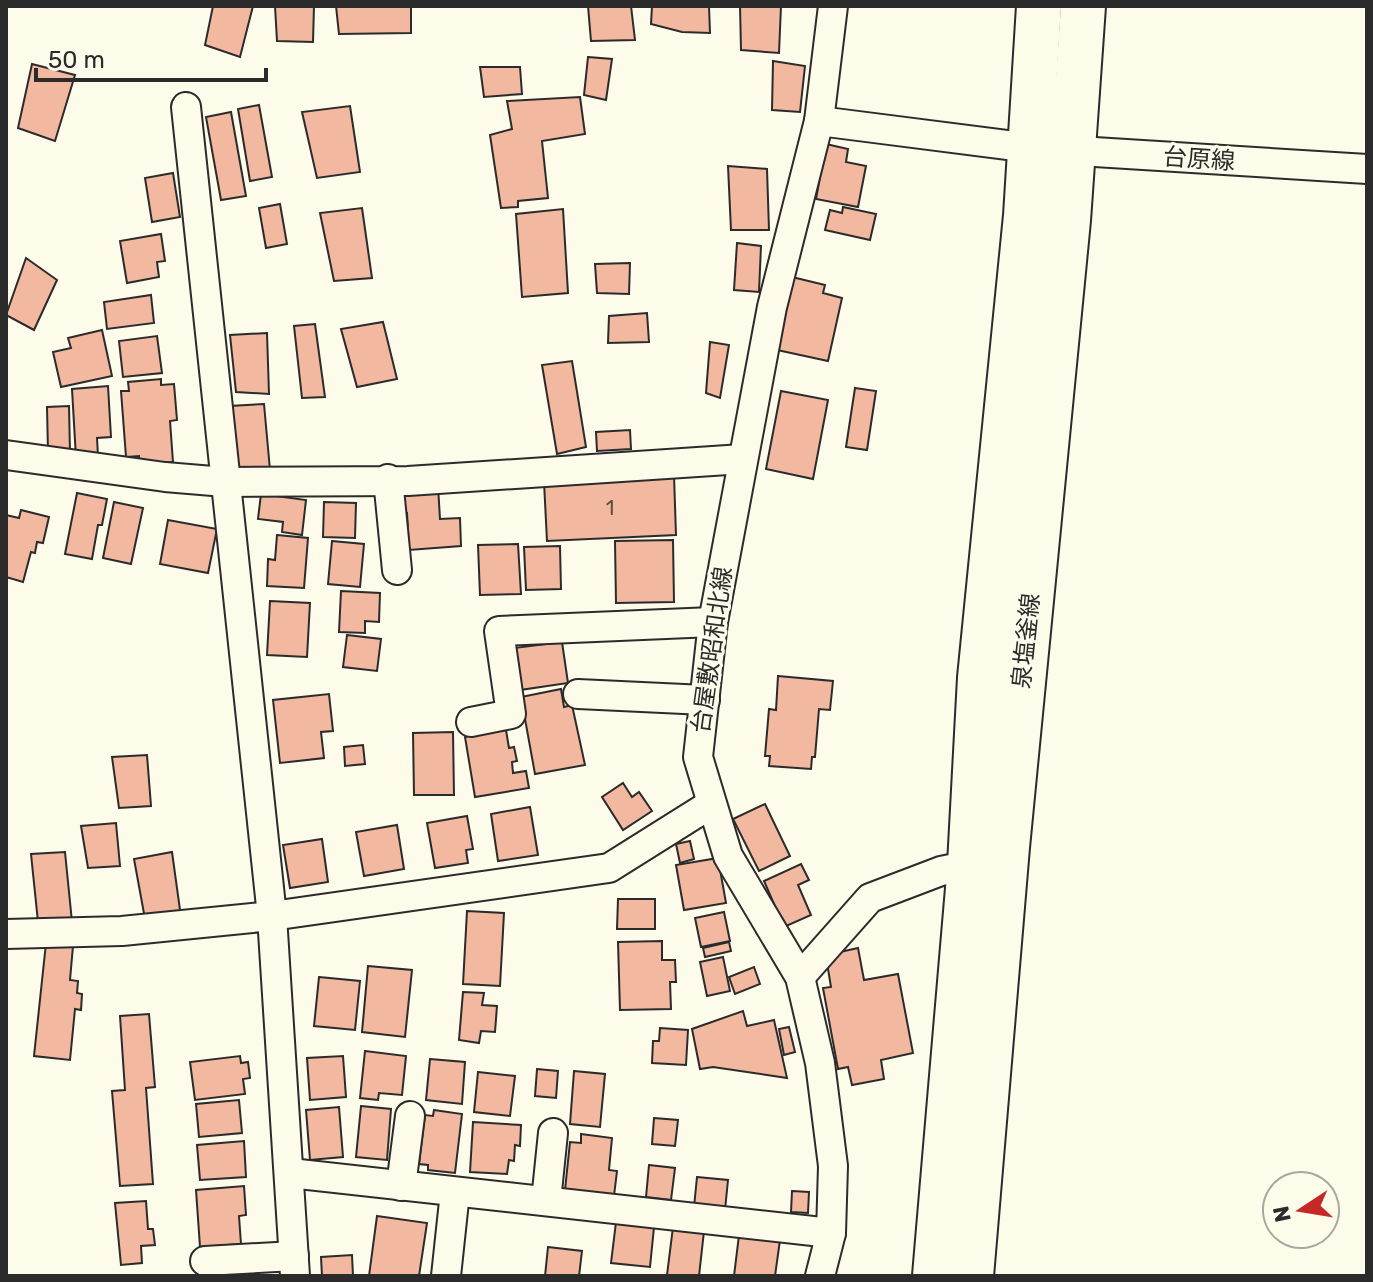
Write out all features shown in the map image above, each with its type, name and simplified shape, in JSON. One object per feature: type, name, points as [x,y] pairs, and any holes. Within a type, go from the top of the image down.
[{"type":"main road","name":"泉塩釜線","points":[[935,1276],[970,865],[980,678],[1025,231],[1039,6]]},
{"type":"main road","name":"泉塩釜線","points":[[971,1276],[1010,816],[1074,151],[1083,6]]},
{"type":"street","name":"台屋敷昭和北線","points":[[820,1276],[831,1233],[833,1166],[820,1063],[800,977],[728,856],[698,757],[713,622],[772,307],[819,121],[833,6]]},
{"type":"street","points":[[186,107],[272,916],[294,1266],[205,1261]]},
{"type":"street","name":"台原線","points":[[819,121],[1030,148],[1367,169]]},
{"type":"street","points":[[6,455],[225,482],[408,481],[743,459]]},
{"type":"street","points":[[388,479],[397,570]]},
{"type":"street","points":[[471,722],[511,714],[499,631],[713,622]]},
{"type":"street","points":[[578,694],[705,700]]},
{"type":"street","points":[[6,934],[122,931],[272,916],[609,868],[711,804]]},
{"type":"street","points":[[800,977],[870,898],[941,871],[970,865]]},
{"type":"street","points":[[401,1186],[410,1116]]},
{"type":"street","points":[[546,1201],[553,1133]]},
{"type":"street","points":[[290,1173],[831,1233]]},
{"type":"street","points":[[446,1276],[455,1192]]},
{"type":"building","points":[[213,6],[253,6],[240,57],[205,45]]},
{"type":"building","points":[[275,6],[314,6],[313,42],[277,41]]},
{"type":"building","points":[[336,6],[411,6],[411,33],[339,34]]},
{"type":"building","points":[[588,6],[631,6],[635,40],[591,41]]},
{"type":"building","points":[[652,6],[709,6],[710,33],[682,32],[651,24]]},
{"type":"building","points":[[740,6],[781,6],[779,53],[741,50]]},
{"type":"building","points":[[588,57],[612,59],[606,100],[584,95]]},
{"type":"building","points":[[773,61],[805,66],[800,112],[772,110]]},
{"type":"building","points":[[32,64],[75,75],[55,141],[18,128]]},
{"type":"building","points":[[480,67],[520,67],[522,94],[484,97]]},
{"type":"building","points":[[580,97],[585,134],[542,141],[548,198],[518,201],[518,207],[501,208],[490,135],[512,129],[507,101]]},
{"type":"building","points":[[259,105],[272,177],[250,181],[238,109]]},
{"type":"building","points":[[350,106],[360,172],[317,178],[302,112]]},
{"type":"building","points":[[231,112],[246,196],[221,200],[206,117]]},
{"type":"building","points":[[826,144],[848,149],[846,162],[866,166],[858,207],[816,199]]},
{"type":"building","points":[[728,166],[767,169],[769,230],[731,230]]},
{"type":"building","points":[[173,173],[180,217],[152,222],[145,178]]},
{"type":"building","points":[[280,204],[287,244],[266,248],[259,208]]},
{"type":"building","points":[[843,207],[876,214],[870,240],[825,230],[830,210],[842,213]]},
{"type":"building","points":[[362,208],[372,278],[334,281],[320,213]]},
{"type":"building","points":[[563,209],[568,293],[522,297],[516,214]]},
{"type":"building","points":[[161,234],[165,261],[157,262],[159,277],[127,283],[120,241]]},
{"type":"building","points":[[737,243],[761,246],[759,292],[734,290]]},
{"type":"building","points":[[26,258],[57,280],[34,330],[6,315]]},
{"type":"building","points":[[630,263],[629,294],[597,293],[595,264]]},
{"type":"building","points":[[792,277],[825,285],[823,293],[842,298],[828,361],[777,350]]},
{"type":"building","points":[[151,295],[154,323],[107,329],[104,302]]},
{"type":"building","points":[[647,313],[649,342],[608,343],[609,316]]},
{"type":"building","points":[[383,322],[397,379],[357,387],[341,329]]},
{"type":"building","points":[[315,324],[325,397],[302,398],[294,326]]},
{"type":"building","points":[[102,330],[112,376],[61,387],[53,352],[71,348],[68,338]]},
{"type":"building","points":[[267,333],[269,394],[236,392],[230,335]]},
{"type":"building","points":[[157,336],[162,373],[123,377],[119,341]]},
{"type":"building","points":[[710,342],[729,345],[720,398],[706,393]]},
{"type":"building","points":[[572,361],[586,447],[557,454],[542,365]]},
{"type":"building","points":[[161,379],[161,385],[174,384],[177,420],[170,421],[173,462],[139,465],[139,456],[126,457],[121,391],[129,391],[128,382]]},
{"type":"building","points":[[108,386],[111,437],[97,438],[98,456],[76,458],[72,389]]},
{"type":"building","points":[[855,388],[876,391],[867,450],[846,447]]},
{"type":"building","points":[[781,391],[828,400],[813,479],[766,469]]},
{"type":"building","points":[[264,404],[271,481],[236,481],[229,406]]},
{"type":"building","points":[[69,406],[70,452],[48,452],[47,407]]},
{"type":"building","points":[[630,430],[631,449],[597,451],[596,432]]},
{"type":"building","points":[[674,475],[676,535],[547,541],[544,482]]},
{"type":"building","points":[[438,486],[440,519],[460,518],[461,546],[409,550],[407,513],[402,513],[401,489]]},
{"type":"building","points":[[77,493],[107,499],[102,525],[98,525],[92,559],[65,554]]},
{"type":"building","points":[[261,494],[306,500],[302,535],[282,532],[283,522],[258,519]]},
{"type":"building","points":[[114,502],[143,508],[131,564],[103,558]]},
{"type":"building","points":[[324,502],[356,503],[355,538],[323,537]]},
{"type":"building","points":[[21,510],[49,517],[43,543],[37,542],[35,553],[31,552],[23,582],[6,577],[6,515],[19,518]]},
{"type":"building","points":[[168,520],[217,529],[208,573],[160,564]]},
{"type":"building","points":[[277,535],[308,538],[304,588],[267,586],[268,559],[275,560]]},
{"type":"building","points":[[673,540],[674,602],[616,603],[615,541]]},
{"type":"building","points":[[332,541],[364,544],[360,587],[328,584]]},
{"type":"building","points":[[518,544],[521,594],[480,595],[478,545]]},
{"type":"building","points":[[560,546],[561,589],[526,590],[524,547]]},
{"type":"building","points":[[341,591],[380,593],[379,622],[365,621],[365,633],[339,632]]},
{"type":"building","points":[[270,601],[310,603],[307,657],[267,655]]},
{"type":"building","points":[[347,635],[381,639],[377,671],[343,667]]},
{"type":"building","points":[[562,642],[568,683],[520,690],[514,648]]},
{"type":"building","points":[[778,676],[833,681],[830,710],[819,709],[811,769],[769,766],[770,756],[765,756],[769,709],[776,710]]},
{"type":"building","points":[[561,689],[564,707],[572,705],[585,765],[535,774],[521,697]]},
{"type":"building","points":[[329,694],[333,731],[321,732],[324,758],[280,763],[273,700]]},
{"type":"building","points":[[506,730],[509,748],[514,747],[517,761],[512,762],[513,773],[526,771],[529,788],[475,797],[465,737]]},
{"type":"building","points":[[453,732],[454,795],[414,795],[413,733]]},
{"type":"building","points":[[363,745],[365,764],[345,766],[344,747]]},
{"type":"building","points":[[147,755],[151,806],[119,808],[112,757]]},
{"type":"building","points":[[623,783],[632,797],[639,792],[652,811],[623,830],[602,797]]},
{"type":"building","points":[[765,804],[790,856],[759,871],[733,819]]},
{"type":"building","points":[[530,807],[538,855],[498,861],[491,814]]},
{"type":"building","points":[[467,816],[473,849],[466,850],[468,863],[435,868],[427,823]]},
{"type":"building","points":[[116,823],[120,866],[88,868],[81,826]]},
{"type":"building","points":[[397,825],[404,869],[364,876],[356,832]]},
{"type":"building","points":[[322,839],[328,882],[290,888],[283,845]]},
{"type":"building","points":[[690,841],[694,859],[680,863],[676,844]]},
{"type":"building","points":[[65,852],[72,922],[38,922],[31,854]]},
{"type":"building","points":[[172,852],[181,917],[145,919],[134,859]]},
{"type":"building","points":[[718,858],[726,903],[684,910],[676,865]]},
{"type":"building","points":[[801,864],[809,880],[798,885],[811,915],[784,927],[764,881]]},
{"type":"building","points":[[618,899],[655,899],[655,929],[617,929]]},
{"type":"building","points":[[467,911],[504,913],[500,986],[463,984]]},
{"type":"building","points":[[724,912],[730,941],[701,947],[695,918]]},
{"type":"building","points":[[662,941],[662,960],[675,960],[676,982],[670,982],[671,1009],[620,1010],[618,942]]},
{"type":"building","points":[[729,942],[731,951],[705,957],[703,948]]},
{"type":"building","points":[[46,943],[73,946],[70,980],[78,981],[77,993],[82,994],[81,1010],[75,1009],[70,1060],[34,1056]]},
{"type":"building","points":[[858,948],[864,980],[898,974],[913,1053],[881,1060],[884,1079],[852,1085],[848,1067],[838,1069],[823,988],[831,987],[827,963],[840,952]]},
{"type":"building","points":[[723,957],[730,991],[707,996],[700,962]]},
{"type":"building","points":[[368,966],[412,970],[405,1037],[362,1032]]},
{"type":"building","points":[[754,967],[760,984],[735,994],[729,977]]},
{"type":"building","points":[[319,977],[360,981],[355,1030],[314,1026]]},
{"type":"building","points":[[463,992],[484,993],[482,1005],[497,1006],[495,1032],[481,1031],[479,1043],[459,1040]]},
{"type":"building","points":[[743,1011],[747,1026],[774,1020],[787,1078],[713,1067],[700,1069],[692,1029]]},
{"type":"building","points":[[149,1014],[155,1087],[146,1088],[153,1184],[120,1186],[112,1091],[125,1090],[120,1016]]},
{"type":"building","points":[[789,1027],[795,1052],[784,1055],[779,1029]]},
{"type":"building","points":[[660,1028],[688,1030],[686,1065],[652,1063],[653,1041],[659,1041]]},
{"type":"building","points":[[365,1051],[406,1056],[402,1095],[379,1093],[378,1100],[360,1098]]},
{"type":"building","points":[[240,1056],[241,1063],[248,1062],[250,1078],[243,1079],[245,1094],[195,1100],[190,1062]]},
{"type":"building","points":[[343,1056],[346,1097],[310,1100],[307,1058]]},
{"type":"building","points":[[430,1059],[465,1062],[462,1104],[426,1100]]},
{"type":"building","points":[[537,1069],[558,1071],[556,1098],[535,1096]]},
{"type":"building","points":[[574,1071],[605,1074],[600,1127],[570,1124]]},
{"type":"building","points":[[478,1072],[515,1076],[510,1116],[474,1112]]},
{"type":"building","points":[[239,1100],[242,1133],[199,1137],[196,1104]]},
{"type":"building","points":[[361,1106],[391,1109],[387,1160],[356,1157]]},
{"type":"building","points":[[339,1107],[343,1157],[310,1160],[306,1110]]},
{"type":"building","points":[[434,1110],[462,1114],[455,1173],[428,1170],[428,1165],[419,1164],[425,1115],[433,1116]]},
{"type":"building","points":[[654,1118],[678,1120],[675,1146],[652,1144]]},
{"type":"building","points":[[473,1122],[521,1125],[520,1146],[515,1145],[514,1161],[509,1160],[507,1174],[470,1172]]},
{"type":"building","points":[[581,1134],[612,1138],[609,1170],[617,1171],[614,1196],[565,1190],[570,1142],[581,1143]]},
{"type":"building","points":[[244,1141],[246,1177],[200,1180],[197,1145]]},
{"type":"building","points":[[649,1165],[675,1168],[671,1200],[646,1197]]},
{"type":"building","points":[[697,1177],[728,1180],[725,1210],[694,1207]]},
{"type":"building","points":[[244,1186],[246,1215],[239,1216],[241,1244],[200,1247],[196,1190]]},
{"type":"building","points":[[792,1191],[809,1192],[808,1213],[791,1212]]},
{"type":"building","points":[[146,1201],[148,1229],[153,1229],[155,1245],[141,1246],[142,1263],[121,1265],[115,1203]]},
{"type":"building","points":[[377,1216],[427,1223],[419,1276],[369,1276]]},
{"type":"building","points":[[616,1222],[654,1227],[650,1267],[611,1263]]},
{"type":"building","points":[[673,1227],[704,1231],[699,1276],[667,1275]]},
{"type":"building","points":[[739,1235],[780,1240],[775,1276],[734,1276]]},
{"type":"building","points":[[548,1247],[582,1251],[579,1276],[545,1276]]},
{"type":"building","points":[[352,1255],[353,1276],[322,1276],[321,1257]]}]
